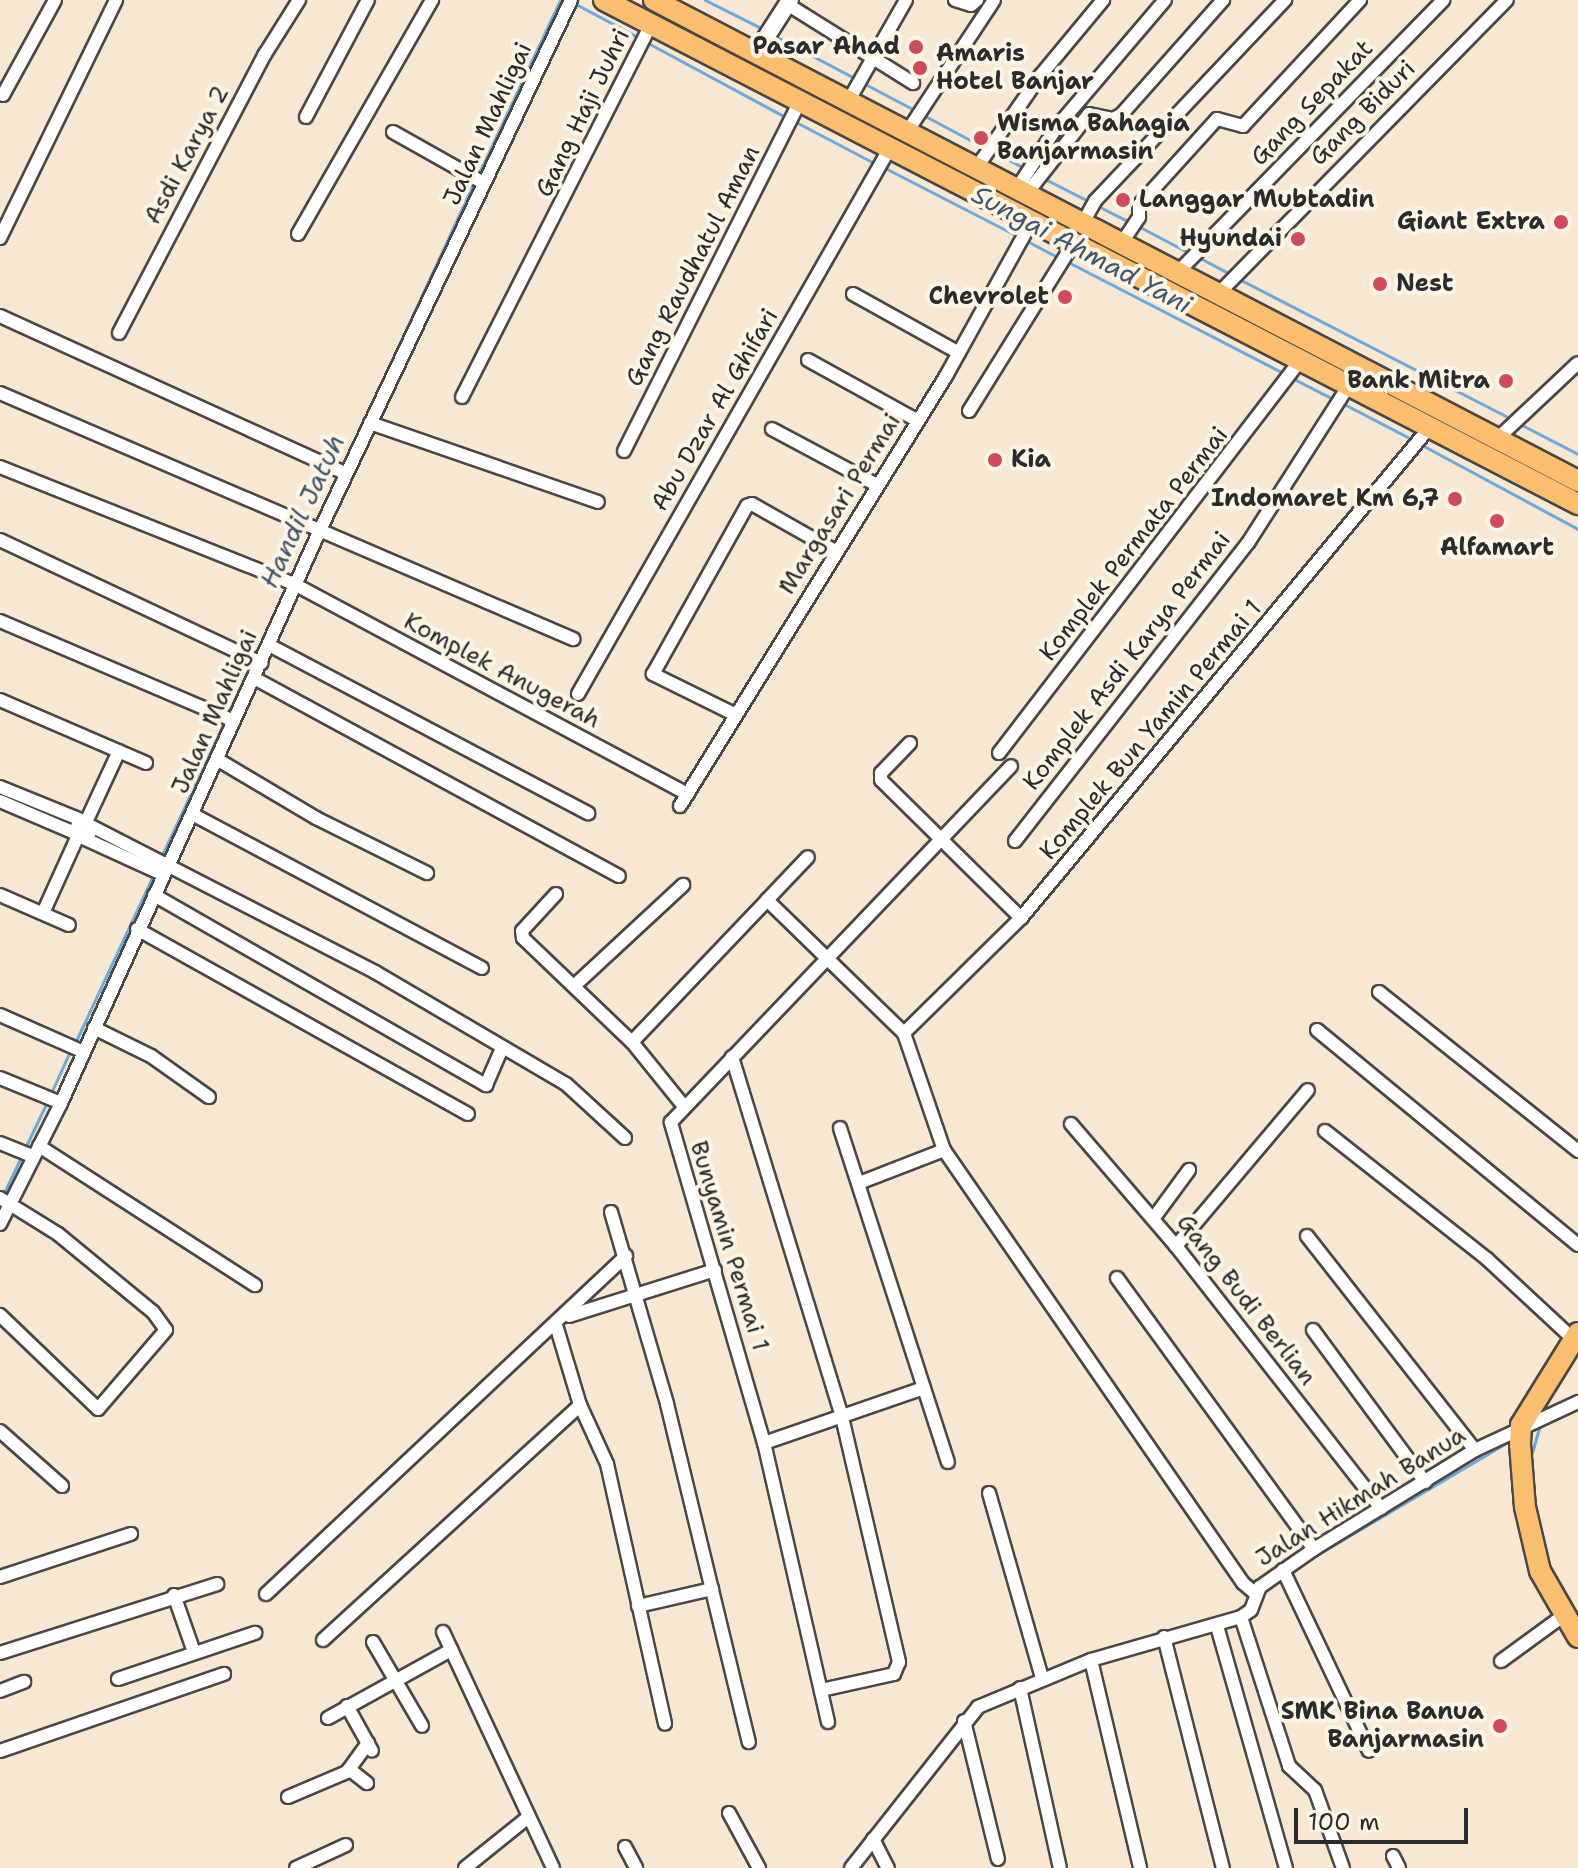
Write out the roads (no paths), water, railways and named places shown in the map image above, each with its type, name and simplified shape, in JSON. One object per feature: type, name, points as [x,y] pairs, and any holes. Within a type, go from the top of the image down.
[{"type":"main road","points":[[604,0],[646,35],[1065,256],[1247,321],[1578,481]]},
{"type":"main road","points":[[654,0],[765,39],[1229,282],[1247,321],[1301,359],[1349,385],[1422,437],[1578,504]]},
{"type":"main road","points":[[1576,1336],[1521,1425],[1522,1483],[1532,1543],[1563,1616],[1578,1637]]},
{"type":"street","points":[[3,95],[55,0]]},
{"type":"street","points":[[0,238],[116,0]]},
{"type":"street","name":"Asdi Karya 2","points":[[119,333],[265,54],[299,0]]},
{"type":"street","points":[[306,117],[368,0]]},
{"type":"street","points":[[298,234],[432,0]]},
{"type":"street","points":[[855,87],[870,56],[906,0]]},
{"type":"street","points":[[955,0],[971,5],[977,0]]},
{"type":"street","points":[[914,118],[994,0]]},
{"type":"street","points":[[984,156],[1103,0]]},
{"type":"street","points":[[1030,178],[1165,0]]},
{"type":"street","points":[[1030,178],[1089,114],[1113,119],[1121,115],[1223,0]]},
{"type":"street","points":[[1090,210],[1285,0]]},
{"type":"street","points":[[1130,230],[1139,205],[1217,119],[1243,126],[1360,0]]},
{"type":"street","name":"Gang Sepakat","points":[[1189,261],[1443,0]]},
{"type":"street","name":"Gang Biduri","points":[[1229,282],[1507,0]]},
{"type":"street","points":[[765,39],[789,2],[913,83]]},
{"type":"street","name":"Jalan Mahligai","points":[[0,1224],[5,1200],[75,1048],[94,1028],[137,929],[220,761],[229,719],[254,678],[256,660],[269,645],[291,583],[342,472],[370,423],[568,5]]},
{"type":"street","name":"Gang Haji Juhri","points":[[462,397],[646,35]]},
{"type":"street","name":"Gang Raudhatul Aman","points":[[624,451],[794,114]]},
{"type":"street","points":[[393,132],[484,183]]},
{"type":"street","name":"Abu Dzar Al Ghifari","points":[[578,694],[884,161]]},
{"type":"street","name":"Margasari Permai","points":[[680,806],[959,353],[1024,235]]},
{"type":"street","points":[[969,411],[1065,256]]},
{"type":"street","points":[[853,294],[959,353]]},
{"type":"street","points":[[0,316],[342,472]]},
{"type":"street","name":"Komplek Permata Permai","points":[[999,753],[1301,359]]},
{"type":"street","points":[[808,360],[918,421]]},
{"type":"street","points":[[1496,440],[1578,363]]},
{"type":"street","name":"Komplek Asdi Karya Permai","points":[[1015,841],[1248,543],[1349,385]]},
{"type":"street","points":[[0,393],[315,531],[573,639]]},
{"type":"street","points":[[370,423],[598,502]]},
{"type":"street","points":[[772,429],[877,485]]},
{"type":"street","name":"Komplek Bun Yamin Permai 1","points":[[904,1033],[1021,918],[1422,437]]},
{"type":"street","name":"Komplek Anugerah","points":[[0,467],[291,583],[688,794]]},
{"type":"street","points":[[736,715],[656,680],[653,674],[747,506],[752,504],[835,551]]},
{"type":"street","points":[[0,540],[256,660]]},
{"type":"street","points":[[0,621],[229,719]]},
{"type":"street","points":[[269,645],[588,813]]},
{"type":"street","points":[[254,678],[619,876]]},
{"type":"street","points":[[0,700],[146,763]]},
{"type":"street","points":[[910,743],[880,778],[1021,918]]},
{"type":"street","points":[[43,913],[119,751]]},
{"type":"street","points":[[220,761],[316,818],[427,873]]},
{"type":"street","points":[[556,894],[522,933],[632,1042],[682,1104],[944,840],[1011,766]]},
{"type":"street","points":[[0,787],[164,875]]},
{"type":"street","points":[[0,801],[170,862],[566,1084],[625,1138]]},
{"type":"street","points":[[194,815],[482,968]]},
{"type":"street","points":[[632,1042],[808,857]]},
{"type":"street","points":[[574,986],[683,885]]},
{"type":"street","points":[[0,895],[69,925]]},
{"type":"street","points":[[154,895],[486,1085],[502,1048]]},
{"type":"street","points":[[767,900],[904,1033],[944,1150],[1243,1583],[1255,1593]]},
{"type":"street","points":[[137,929],[468,1114]]},
{"type":"street","points":[[1379,992],[1578,1151]]},
{"type":"street","points":[[0,1015],[75,1048]]},
{"type":"street","points":[[94,1028],[151,1056],[209,1097]]},
{"type":"street","points":[[1317,1030],[1578,1245]]},
{"type":"street","points":[[732,1057],[842,1417],[899,1662],[894,1674],[821,1690]]},
{"type":"street","points":[[0,1078],[53,1100]]},
{"type":"street","points":[[1176,1246],[1308,1090]]},
{"type":"street","name":"Bunyamin Permai 1","points":[[682,1104],[671,1122],[671,1135],[715,1270],[764,1443],[828,1722]]},
{"type":"street","name":"Gang Budi Berlian","points":[[1071,1124],[1176,1246],[1381,1508]]},
{"type":"street","points":[[840,1128],[948,1462]]},
{"type":"street","points":[[1325,1131],[1487,1259],[1576,1336]]},
{"type":"street","points":[[0,1143],[28,1151],[255,1285]]},
{"type":"street","points":[[859,1183],[944,1150]]},
{"type":"street","points":[[1153,1219],[1189,1170]]},
{"type":"street","points":[[0,1315],[98,1409],[166,1330],[153,1312],[70,1244],[5,1200]]},
{"type":"street","points":[[611,1212],[637,1294],[749,1742]]},
{"type":"street","points":[[1307,1236],[1475,1450]]},
{"type":"street","points":[[266,1594],[561,1321],[626,1256]]},
{"type":"street","points":[[561,1321],[715,1270]]},
{"type":"street","points":[[1117,1278],[1314,1549]]},
{"type":"street","points":[[561,1321],[580,1405],[607,1464],[665,1724]]},
{"type":"street","points":[[1313,1330],[1425,1482]]},
{"type":"street","points":[[764,1443],[924,1388]]},
{"type":"street","name":"Jalan Hikmah Banua","points":[[1241,1617],[1251,1610],[1255,1593],[1314,1549],[1475,1450],[1521,1425],[1578,1402]]},
{"type":"street","points":[[323,1640],[580,1405]]},
{"type":"street","points":[[0,1431],[62,1486]]},
{"type":"street","points":[[989,1493],[1042,1678]]},
{"type":"street","points":[[0,1577],[131,1534]]},
{"type":"street","points":[[1283,1570],[1369,1751]]},
{"type":"street","points":[[0,1653],[174,1595],[217,1584]]},
{"type":"street","points":[[638,1606],[712,1589]]},
{"type":"street","points":[[174,1595],[194,1652]]},
{"type":"street","points":[[1501,1661],[1563,1616]]},
{"type":"street","points":[[851,1868],[978,1707],[1091,1660],[1241,1617],[1289,1766],[1315,1790],[1343,1868]]},
{"type":"street","points":[[1217,1626],[1286,1868]]},
{"type":"street","points":[[443,1632],[526,1819],[553,1868]]},
{"type":"street","points":[[118,1679],[255,1633]]},
{"type":"street","points":[[1164,1637],[1223,1868]]},
{"type":"street","points":[[373,1642],[422,1726]]},
{"type":"street","points":[[328,1718],[394,1677],[451,1650]]},
{"type":"street","points":[[1091,1660],[1140,1868]]},
{"type":"street","points":[[0,1751],[224,1674]]},
{"type":"street","points":[[0,1691],[24,1682]]},
{"type":"street","points":[[1020,1688],[1060,1868]]},
{"type":"street","points":[[288,1797],[349,1769],[370,1747],[347,1706]]},
{"type":"street","points":[[964,1721],[998,1859]]},
{"type":"street","points":[[349,1769],[367,1783]]},
{"type":"street","points":[[729,1813],[759,1868]]},
{"type":"street","points":[[465,1868],[478,1864],[526,1819]]},
{"type":"street","points":[[873,1839],[888,1868]]},
{"type":"street","points":[[296,1868],[346,1845]]},
{"type":"street","points":[[625,1847],[636,1868]]},
{"type":"waterway","name":"Handil Jatuh","points":[[480,171],[560,0]]},
{"type":"waterway","name":"Sungai Ahmad Yani","points":[[705,0],[763,29]]},
{"type":"waterway","name":"Sungai Ahmad Yani","points":[[572,2],[639,38]]},
{"type":"waterway","name":"Sungai Ahmad Yani","points":[[773,35],[858,80]]},
{"type":"waterway","name":"Sungai Ahmad Yani","points":[[646,42],[787,118]]},
{"type":"waterway","name":"Sungai Ahmad Yani","points":[[865,84],[918,112]]},
{"type":"waterway","name":"Sungai Ahmad Yani","points":[[925,116],[985,148]]},
{"type":"waterway","name":"Sungai Ahmad Yani","points":[[794,121],[876,164]]},
{"type":"waterway","name":"Sungai Ahmad Yani","points":[[992,151],[1024,168]]},
{"type":"waterway","name":"Sungai Ahmad Yani","points":[[883,167],[1019,237]]},
{"type":"waterway","name":"Sungai Ahmad Yani","points":[[1045,179],[1092,203]]},
{"type":"waterway","name":"Handil Jatuh","points":[[342,468],[473,184]]},
{"type":"waterway","name":"Sungai Ahmad Yani","points":[[1098,206],[1131,223]]},
{"type":"waterway","name":"Sungai Ahmad Yani","points":[[1138,226],[1191,254]]},
{"type":"waterway","name":"Sungai Ahmad Yani","points":[[1025,240],[1061,259]]},
{"type":"waterway","name":"Sungai Ahmad Yani","points":[[1198,257],[1230,274]]},
{"type":"waterway","name":"Sungai Ahmad Yani","points":[[1068,262],[1285,374]]},
{"type":"waterway","name":"Sungai Ahmad Yani","points":[[1237,278],[1511,419]]},
{"type":"waterway","name":"Sungai Ahmad Yani","points":[[1292,378],[1335,400]]},
{"type":"waterway","name":"Sungai Ahmad Yani","points":[[1342,403],[1413,440]]},
{"type":"waterway","name":"Sungai Ahmad Yani","points":[[1518,423],[1578,454]]},
{"type":"waterway","name":"Sungai Ahmad Yani","points":[[1420,444],[1578,529]]},
{"type":"waterway","name":"Handil Jatuh","points":[[315,526],[339,475]]},
{"type":"waterway","name":"Handil Jatuh","points":[[291,577],[312,533]]},
{"type":"waterway","name":"Handil Jatuh","points":[[254,657],[288,584]]},
{"type":"waterway","name":"Handil Jatuh","points":[[227,715],[251,664]]},
{"type":"waterway","name":"Handil Jatuh","points":[[163,853],[224,722]]},
{"type":"waterway","name":"Handil Jatuh","points":[[75,1043],[153,876]]},
{"type":"waterway","name":"Handil Jatuh","points":[[51,1093],[71,1049]]},
{"type":"waterway","name":"Handil Jatuh","points":[[25,1148],[48,1100]]},
{"type":"waterway","name":"Handil Jatuh","points":[[3,1195],[22,1155]]},
{"type":"waterway","points":[[1531,1456],[1540,1424]]},
{"type":"waterway","points":[[1315,1556],[1513,1439]]},
{"type":"place","name":"Pasar Ahad","points":[[916,47]]},
{"type":"place","name":"Amaris Hotel Banjar","points":[[920,68]]},
{"type":"place","name":"Wisma Bahagia Banjarmasin","points":[[981,138]]},
{"type":"place","name":"Langgar Mubtadin","points":[[1123,200]]},
{"type":"place","name":"Giant Extra","points":[[1561,222]]},
{"type":"place","name":"Hyundai","points":[[1298,239]]},
{"type":"place","name":"Nest","points":[[1380,284]]},
{"type":"place","name":"Chevrolet","points":[[1065,297]]},
{"type":"place","name":"Bank Mitra","points":[[1506,381]]},
{"type":"place","name":"Kia","points":[[995,460]]},
{"type":"place","name":"Indomaret Km 6,7","points":[[1455,499]]},
{"type":"place","name":"Alfamart","points":[[1497,521]]},
{"type":"place","name":"SMK Bina Banua Banjarmasin","points":[[1500,1726]]}]
